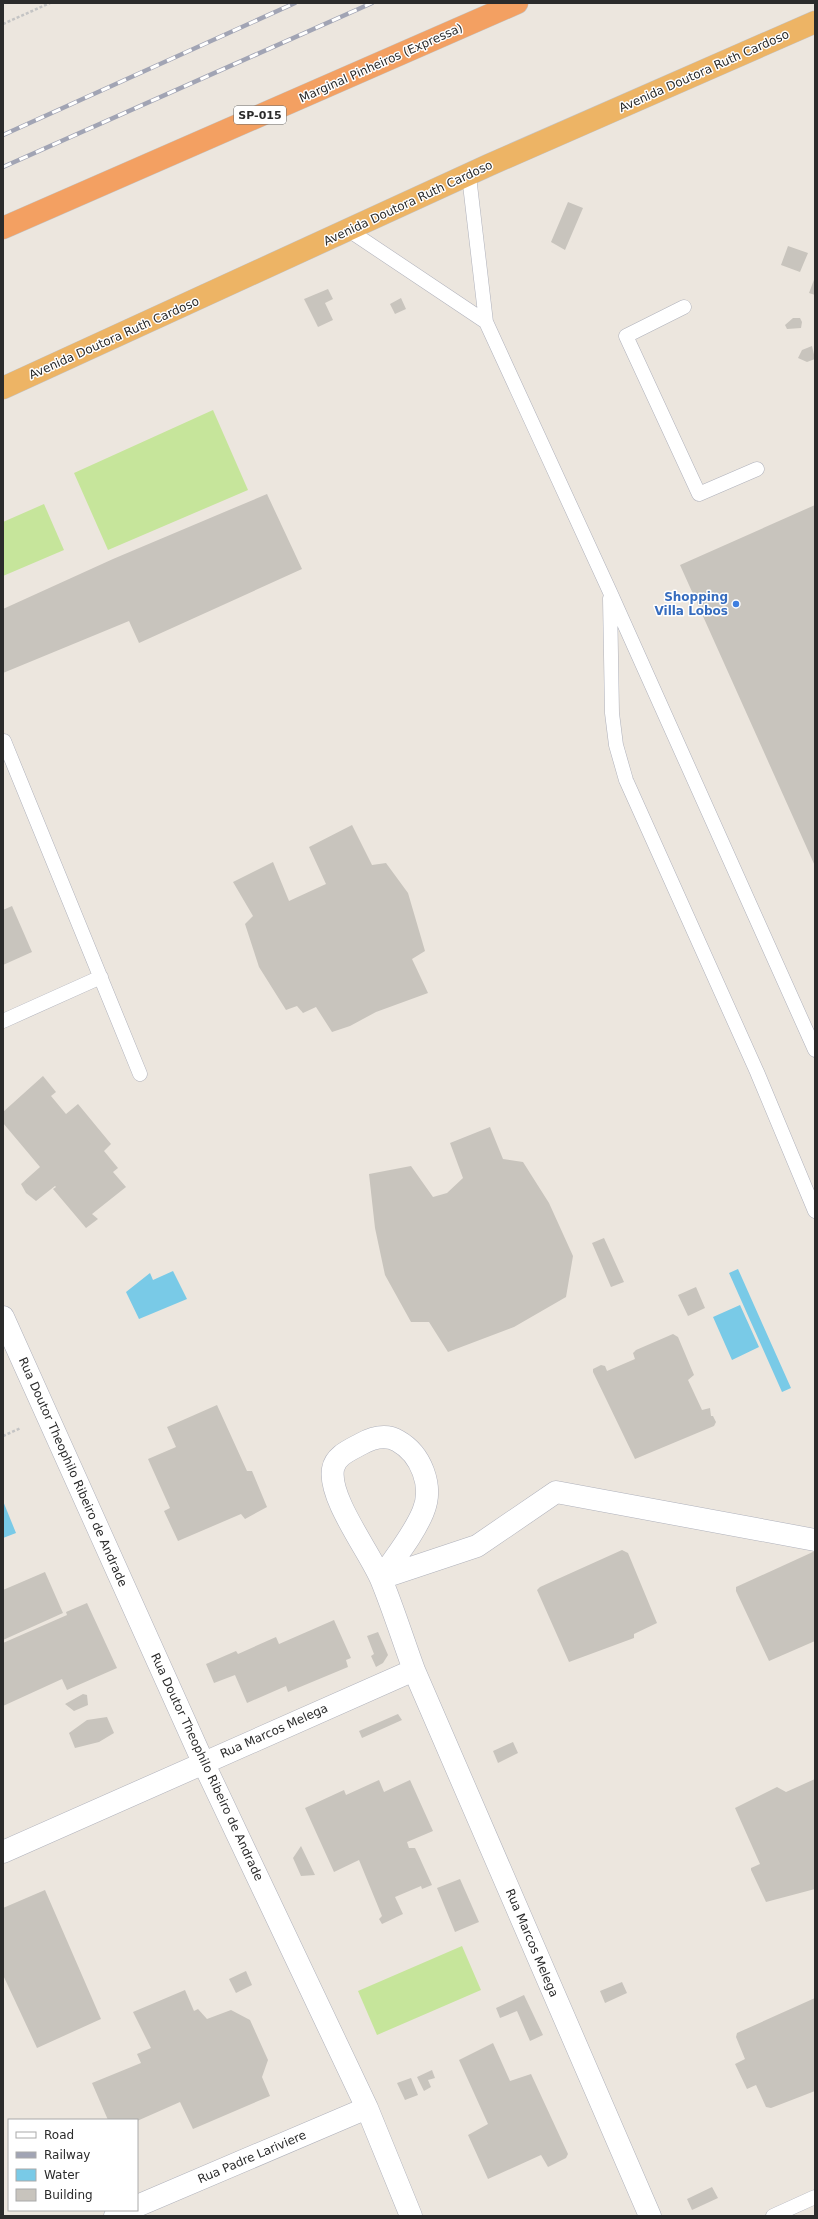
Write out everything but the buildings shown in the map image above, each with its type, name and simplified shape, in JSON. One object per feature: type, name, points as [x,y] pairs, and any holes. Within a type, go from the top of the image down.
[{"type":"highway","name":"Marginal Pinheiros (Expressa)","points":[[3,228],[517,3]]},
{"type":"highway","name":"Avenida Doutora Ruth Cardoso","points":[[3,388],[470,176],[815,22]]},
{"type":"street","name":"Rua Doutor Theophilo Ribeiro de Andrade","points":[[3,1317],[203,1762],[367,2108],[411,2216]]},
{"type":"street","name":"Rua Marcos Melega","points":[[380,1578],[406,1542],[424,1511],[426,1492],[425,1475],[421,1465],[407,1446],[394,1439],[385,1437],[368,1440],[343,1454],[336,1460],[333,1469],[332,1484],[380,1578],[414,1670],[650,2216]]},
{"type":"street","points":[[380,1578],[477,1546],[556,1492],[815,1540]]},
{"type":"street","name":"Rua Marcos Melega","points":[[3,1852],[203,1762],[414,1670]]},
{"type":"street","name":"Rua Padre Lariviere","points":[[138,2206],[367,2108]]},
{"type":"street","points":[[115,2216],[127,2211]]},
{"type":"lane","points":[[470,176],[486,322],[610,592],[815,1050]]},
{"type":"lane","points":[[350,231],[486,322]]},
{"type":"lane","points":[[684,307],[626,336],[698,494],[757,469]]},
{"type":"lane","points":[[610,592],[612,713],[616,745],[626,780],[757,1072],[815,1211]]},
{"type":"lane","points":[[4,741],[140,1074]]},
{"type":"lane","points":[[3,1021],[101,977]]},
{"type":"lane","points":[[773,2216],[815,2197]]},
{"type":"path","points":[[3,24],[50,3]]},
{"type":"green space","points":[[213,410],[248,490],[108,550],[74,473]]},
{"type":"green space","points":[[44,504],[64,550],[3,576],[3,522]]},
{"type":"green space","points":[[462,1946],[481,1990],[377,2035],[358,1991]]},
{"type":"water","points":[[738,1269],[791,1388],[782,1392],[729,1273]]},
{"type":"water","points":[[173,1271],[187,1299],[139,1319],[126,1292],[150,1273],[153,1280]]},
{"type":"water","points":[[740,1305],[759,1347],[732,1360],[713,1317]]},
{"type":"water","points":[[3,1501],[16,1533],[3,1538]]},
{"type":"railway","points":[[3,135],[295,3]]},
{"type":"railway","points":[[3,167],[372,3]]},
{"type":"place","name":"Shopping Villa Lobos","points":[[736,604]]}]
